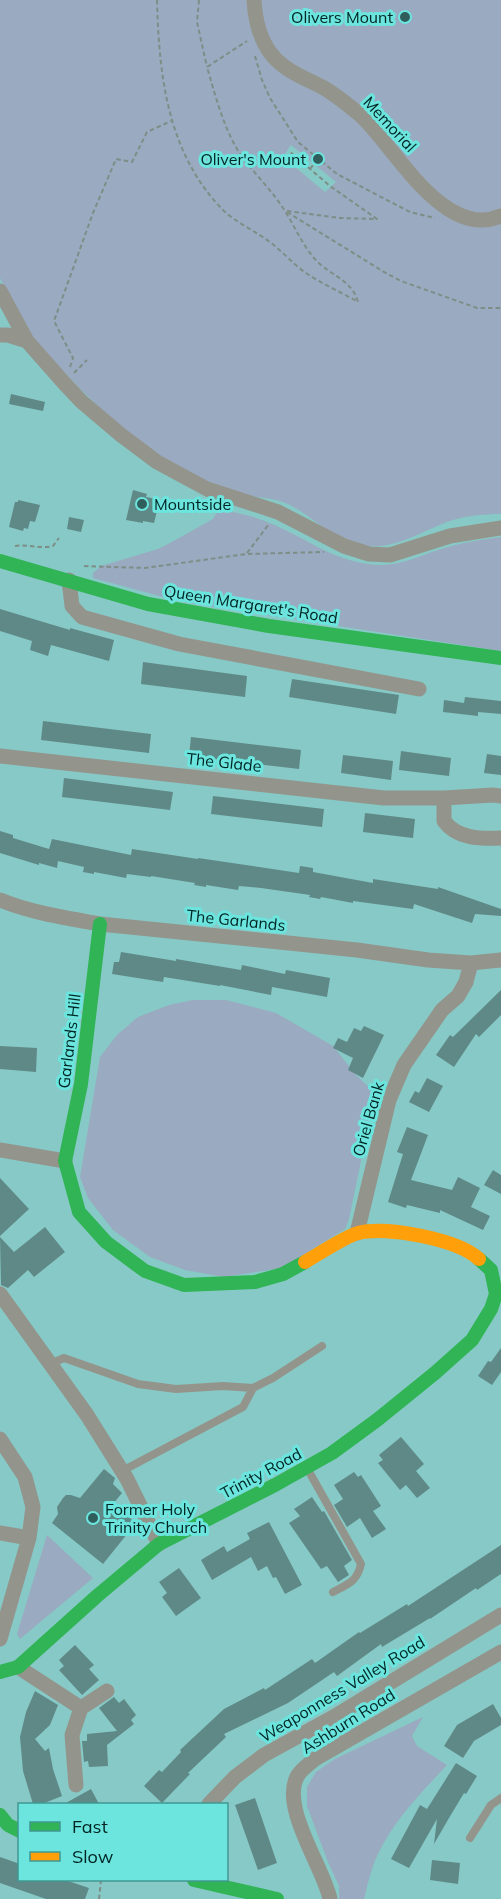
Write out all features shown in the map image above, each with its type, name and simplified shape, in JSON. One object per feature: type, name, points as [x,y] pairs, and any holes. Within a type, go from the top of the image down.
[{"type":"street","points":[[254,0],[262,38]]},
{"type":"street","name":"Memorial","points":[[262,38],[281,64],[324,88],[360,114],[433,196],[456,214],[474,220],[501,216]]},
{"type":"street","points":[[0,291],[27,341],[64,383],[122,435],[157,462],[207,489],[278,512],[344,546],[369,554],[390,555],[450,536],[501,528]]},
{"type":"street","points":[[0,335],[27,341]]},
{"type":"street","name":"Queen Margaret's Road","points":[[0,561],[148,604],[269,626],[501,658]]},
{"type":"street","points":[[69,580],[72,606],[82,617],[179,644],[419,689]]},
{"type":"street","name":"The Glade","points":[[0,756],[384,798],[501,796]]},
{"type":"street","points":[[444,798],[444,822],[456,834],[501,838]]},
{"type":"street","name":"The Garlands","points":[[0,900],[59,917],[100,924],[357,950],[428,960],[471,963],[501,960]]},
{"type":"street","name":"Garlands Hill","points":[[65,1161],[81,1084],[100,924]]},
{"type":"street","name":"Oriel Bank","points":[[357,1233],[389,1100],[404,1065],[442,1010],[458,996],[466,982],[471,963]]},
{"type":"street","points":[[0,1150],[65,1161],[79,1212],[106,1242],[145,1271],[184,1285],[255,1282],[284,1274],[357,1233],[395,1231],[450,1242],[496,1266]]},
{"type":"street","name":"Trinity Road","points":[[0,1672],[18,1667],[159,1544],[332,1453],[377,1420],[472,1340],[482,1326],[498,1294],[496,1266]]},
{"type":"street","points":[[0,1294],[87,1415],[122,1471],[159,1544]]},
{"type":"street","points":[[0,1439],[25,1477],[33,1507],[29,1538],[0,1639]]},
{"type":"street","points":[[0,1533],[29,1538]]},
{"type":"street","name":"Weaponness Valley Road","points":[[210,1803],[235,1777],[264,1755],[337,1715],[501,1615]]},
{"type":"street","name":"Ashburn Road","points":[[330,1899],[328,1886],[301,1829],[294,1795],[294,1786],[299,1774],[315,1759],[501,1652]]},
{"type":"street","points":[[18,1667],[81,1708]]},
{"type":"street","points":[[76,1785],[72,1735],[81,1708],[108,1691]]},
{"type":"street","points":[[198,1881],[277,1899]]},
{"type":"lane","points":[[50,1364],[64,1358],[138,1384],[176,1389],[223,1386],[253,1388],[273,1378],[322,1346]]},
{"type":"lane","points":[[122,1471],[243,1407],[253,1388]]},
{"type":"lane","points":[[307,1467],[361,1564],[359,1574],[350,1583],[333,1592]]},
{"type":"lane","points":[[470,1838],[491,1804],[501,1798]]},
{"type":"path","points":[[157,0],[162,81],[171,121],[183,151],[200,180],[223,210],[273,244],[307,274],[358,302],[351,286],[315,260],[284,210],[241,155],[220,112],[207,67],[197,22],[198,0]]},
{"type":"path","points":[[207,67],[262,38]]},
{"type":"path","points":[[262,38],[254,52],[255,61],[266,89],[298,142],[337,174],[410,212],[445,221],[456,214]]},
{"type":"path","points":[[64,383],[74,358],[54,321],[93,213],[116,159],[132,162],[147,132],[171,121]]},
{"type":"path","points":[[284,210],[339,218],[376,219],[289,151]]},
{"type":"path","points":[[310,169],[318,159]]},
{"type":"path","points":[[284,210],[401,281],[477,308],[501,308]]},
{"type":"path","points":[[246,554],[278,512]]},
{"type":"path","points":[[16,545],[46,548],[52,546],[59,538]]},
{"type":"path","points":[[10,549],[19,551]]},
{"type":"path","points":[[79,565],[145,568],[246,554],[326,552]]},
{"type":"path","points":[[99,1899],[101,1881]]},
{"type":"shaded area","points":[[0,0],[501,0],[501,514],[460,518],[400,542],[370,546],[337,536],[284,502],[241,494],[203,479],[146,446],[78,387],[49,357],[25,326],[0,278]],"holes":[[[291,145],[336,182],[325,192],[283,157]]]},
{"type":"shaded area","points":[[219,509],[261,520],[336,555],[365,564],[396,564],[454,545],[501,537],[501,651],[182,602],[93,578],[93,573],[101,566],[158,549],[213,519]]},
{"type":"shaded area","points":[[193,1000],[226,1000],[276,1013],[333,1046],[356,1075],[375,1093],[345,1229],[282,1268],[224,1277],[185,1270],[150,1257],[113,1230],[88,1198],[80,1177],[100,1057],[117,1035],[138,1017],[169,1005]]},
{"type":"shaded area","points":[[47,1535],[93,1578],[20,1639],[17,1634]]},
{"type":"shaded area","points":[[423,1717],[412,1736],[417,1746],[447,1765],[409,1807],[384,1842],[373,1865],[364,1899],[339,1899],[339,1886],[307,1806],[307,1787],[316,1772],[335,1759]]},
{"type":"building","points":[[11,394],[45,402],[43,411],[9,404]]},
{"type":"building","name":"Mountside","points":[[133,490],[147,494],[146,497],[157,499],[154,523],[126,520]]},
{"type":"building","points":[[18,500],[40,505],[35,522],[30,521],[28,529],[24,528],[23,531],[9,527],[15,502]]},
{"type":"building","points":[[69,517],[84,520],[81,532],[67,529]]},
{"type":"building","points":[[0,609],[70,630],[70,628],[114,640],[109,661],[51,645],[48,656],[30,650],[32,641],[0,631]]},
{"type":"building","points":[[143,662],[247,676],[245,697],[141,684]]},
{"type":"building","points":[[292,679],[399,695],[396,714],[289,697]]},
{"type":"building","points":[[465,697],[501,701],[501,714],[478,712],[478,716],[443,712],[444,700],[464,703]]},
{"type":"building","points":[[43,721],[151,734],[149,753],[41,740]]},
{"type":"building","points":[[191,737],[301,750],[299,769],[189,756]]},
{"type":"building","points":[[401,751],[451,758],[449,776],[399,770]]},
{"type":"building","points":[[487,754],[501,756],[501,775],[484,773]]},
{"type":"building","points":[[343,755],[393,761],[391,780],[341,773]]},
{"type":"building","points":[[64,778],[173,792],[170,810],[62,797]]},
{"type":"building","points":[[213,796],[324,809],[322,827],[211,814]]},
{"type":"building","points":[[365,813],[415,819],[413,838],[363,832]]},
{"type":"building","points":[[0,831],[13,835],[13,838],[49,849],[52,839],[131,855],[132,849],[299,873],[300,866],[313,868],[313,872],[373,883],[373,879],[438,889],[438,887],[501,909],[501,916],[475,914],[472,923],[414,904],[413,909],[353,901],[353,903],[321,897],[320,899],[309,897],[310,895],[261,888],[239,886],[238,890],[206,885],[206,887],[151,876],[127,874],[126,878],[83,872],[84,867],[58,861],[57,868],[39,863],[39,865],[0,853]]},
{"type":"building","points":[[121,952],[241,970],[242,965],[285,974],[286,970],[330,978],[327,997],[272,987],[271,995],[164,977],[163,982],[112,974],[114,962],[119,962]]},
{"type":"building","points":[[501,990],[501,1015],[479,1037],[476,1034],[454,1067],[436,1055],[450,1035],[453,1037]]},
{"type":"building","points":[[364,1026],[384,1035],[363,1078],[348,1070],[353,1058],[333,1048],[338,1038],[347,1042],[354,1028],[361,1031]]},
{"type":"building","points":[[0,1046],[37,1048],[36,1072],[0,1069]]},
{"type":"building","points":[[427,1078],[443,1086],[429,1112],[409,1102],[415,1091],[419,1093]]},
{"type":"building","points":[[407,1127],[428,1135],[411,1180],[452,1190],[458,1177],[480,1188],[471,1207],[490,1216],[483,1230],[440,1210],[440,1213],[407,1205],[406,1208],[388,1202],[403,1154],[397,1152]]},
{"type":"building","points":[[493,1170],[501,1175],[501,1194],[484,1185]]},
{"type":"building","points":[[0,1178],[29,1209],[0,1236]]},
{"type":"building","points":[[45,1227],[65,1252],[34,1277],[28,1270],[8,1288],[1,1285],[0,1237],[14,1252]]},
{"type":"building","points":[[501,1348],[501,1372],[492,1385],[478,1376]]},
{"type":"building","points":[[401,1437],[424,1464],[416,1471],[430,1488],[417,1498],[406,1485],[400,1490],[378,1463],[383,1460],[379,1455]]},
{"type":"building","name":"Former Holy Trinity Church","points":[[104,1469],[115,1478],[113,1484],[122,1493],[113,1504],[136,1523],[103,1564],[52,1523],[58,1514],[57,1507],[63,1498],[71,1495],[80,1498]]},
{"type":"building","points":[[354,1472],[358,1477],[361,1475],[381,1506],[373,1511],[386,1529],[372,1538],[360,1518],[347,1527],[334,1505],[343,1499],[334,1485]]},
{"type":"building","points":[[312,1497],[322,1512],[324,1511],[352,1560],[344,1566],[349,1575],[338,1582],[327,1566],[321,1569],[289,1523],[300,1516],[294,1509]]},
{"type":"building","points":[[269,1522],[302,1585],[285,1594],[267,1566],[258,1571],[251,1557],[212,1580],[201,1560],[224,1546],[227,1552],[250,1539],[247,1533]]},
{"type":"building","points":[[501,1545],[501,1574],[382,1647],[381,1644],[337,1676],[334,1672],[288,1703],[224,1734],[226,1737],[188,1773],[190,1774],[162,1803],[144,1786],[159,1770],[162,1772],[181,1752],[180,1750],[224,1709],[264,1688],[265,1690],[312,1659],[315,1663],[359,1632],[407,1604],[408,1606]]},
{"type":"building","points":[[179,1568],[201,1598],[176,1616],[162,1597],[167,1593],[159,1582]]},
{"type":"building","points":[[75,1645],[94,1665],[89,1669],[99,1680],[82,1695],[59,1670],[64,1666],[59,1660]]},
{"type":"building","points":[[35,1691],[58,1705],[50,1725],[35,1739],[45,1751],[49,1748],[62,1796],[44,1803],[33,1803],[23,1771],[20,1737],[26,1712]]},
{"type":"building","points":[[114,1697],[119,1703],[124,1699],[136,1715],[131,1720],[134,1724],[107,1745],[108,1766],[89,1767],[88,1761],[84,1762],[82,1741],[87,1741],[87,1734],[117,1731],[99,1708]]},
{"type":"building","points":[[493,1704],[501,1718],[501,1725],[474,1741],[463,1758],[444,1746],[457,1725]]},
{"type":"building","points":[[456,1763],[477,1776],[466,1794],[464,1793],[434,1844],[437,1819],[409,1868],[391,1859],[420,1805],[427,1809]]},
{"type":"building","points":[[91,1789],[98,1803],[66,1803]]},
{"type":"building","points":[[255,1798],[277,1863],[258,1870],[235,1805]]},
{"type":"building","points":[[0,1857],[18,1863],[18,1881],[68,1881],[89,1888],[85,1899],[46,1899],[0,1883]]},
{"type":"building","points":[[432,1860],[460,1863],[458,1884],[430,1880]]},
{"type":"traffic: fast","points":[[0,561],[148,604],[269,626],[501,658]]},
{"type":"traffic: fast","points":[[100,924],[81,1084],[65,1161],[79,1212],[106,1242],[145,1271],[184,1285],[255,1282],[283,1274],[305,1262]]},
{"type":"traffic: fast","points":[[0,1672],[18,1667],[159,1544],[332,1453],[435,1373],[472,1340],[491,1309],[496,1294],[491,1270],[479,1259]]},
{"type":"traffic: fast","points":[[0,1815],[8,1825],[18,1830]]},
{"type":"traffic: fast","points":[[198,1881],[277,1899]]},
{"type":"traffic: slow","points":[[305,1262],[346,1238],[371,1231],[403,1233],[439,1240],[469,1252],[479,1259]]},
{"type":"place","name":"Olivers Mount","points":[[405,17]]},
{"type":"place","name":"Oliver's Mount","points":[[318,159]]},
{"type":"place","name":"Mountside","points":[[142,504]]},
{"type":"place","name":"Former Holy Trinity Church","points":[[93,1518]]}]
